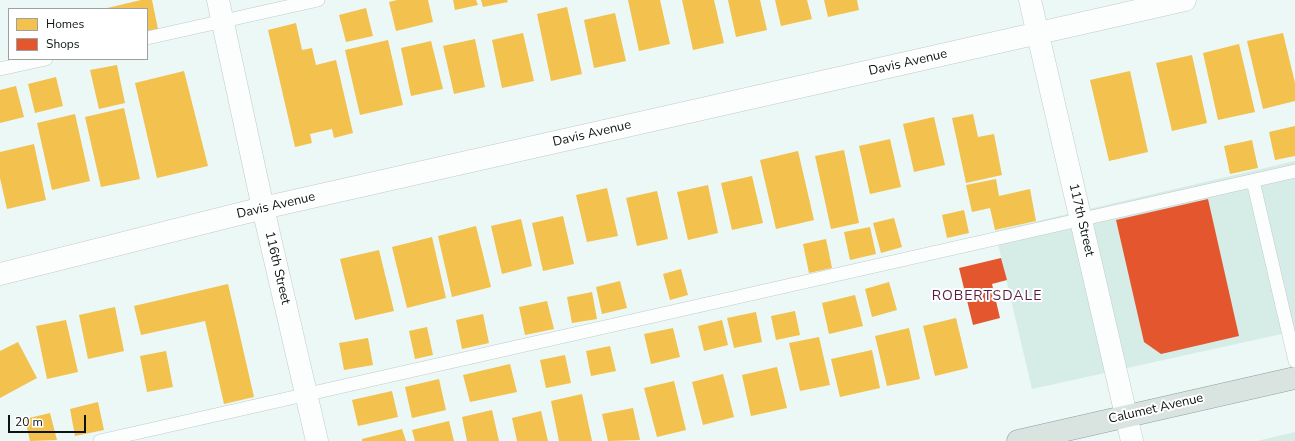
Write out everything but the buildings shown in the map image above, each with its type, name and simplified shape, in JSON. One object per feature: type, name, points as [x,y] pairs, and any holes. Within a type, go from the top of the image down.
[{"type":"main road","name":"Calumet Avenue","points":[[1018,441],[1295,378]]},
{"type":"street","name":"116th Street","points":[[218,0],[263,208],[317,441]]},
{"type":"street","name":"117th Street","points":[[1030,0],[1132,441]]},
{"type":"street","name":"Davis Avenue","points":[[0,274],[263,208],[1185,0]]},
{"type":"lane","points":[[148,38],[318,0]]},
{"type":"lane","points":[[0,69],[41,60]]},
{"type":"lane","points":[[100,441],[1295,171]]},
{"type":"lane","points":[[1252,181],[1295,361]]},
{"type":"shaded area","points":[[1295,161],[1295,331],[1032,389],[995,231]]},
{"type":"shaded area","points":[[1295,432],[1295,441],[1257,441]]},
{"type":"district","name":"ROBERTSDALE","points":[[987,297]]}]
